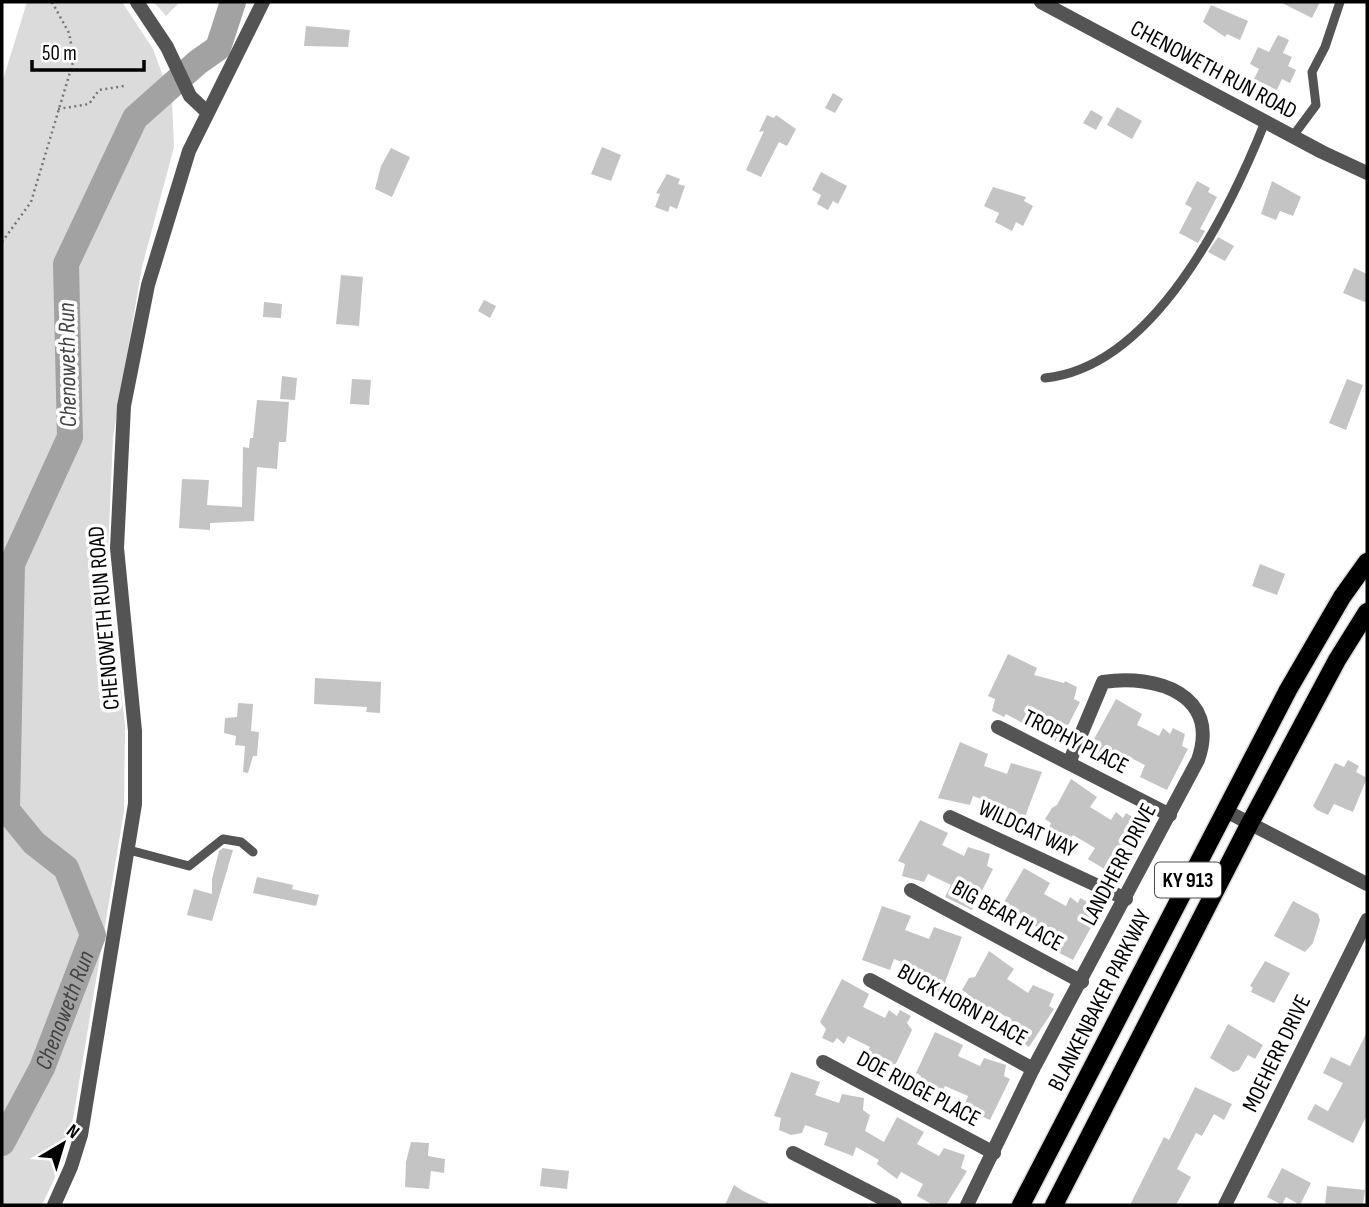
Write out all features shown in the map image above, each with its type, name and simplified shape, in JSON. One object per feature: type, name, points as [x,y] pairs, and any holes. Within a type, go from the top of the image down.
[{"type":"main road","name":"BLANKENBAKER PARKWAY","points":[[1021,1205],[1224,810],[1319,635],[1367,562]]},
{"type":"main road","name":"KY 913","points":[[1054,1205],[1250,823],[1337,660],[1367,612]]},
{"type":"street","points":[[137,2],[167,47],[183,86],[195,103],[207,112]]},
{"type":"street","name":"CHENOWETH RUN ROAD","points":[[54,1205],[71,1167],[81,1135],[135,804],[136,750],[117,548],[124,407],[148,285],[189,151],[207,112],[238,58],[263,2]]},
{"type":"street","name":"CHENOWETH RUN ROAD","points":[[1041,2],[1265,122],[1367,173]]},
{"type":"street","name":"LANDHERR DRIVE","points":[[967,1205],[995,1153],[1033,1069],[1170,815],[1205,742],[1203,723],[1195,706],[1184,696],[1140,678],[1103,682],[1069,763]]},
{"type":"street","name":"TROPHY PLACE","points":[[999,727],[1170,815]]},
{"type":"street","points":[[1224,810],[1367,884]]},
{"type":"street","name":"WILDCAT WAY","points":[[950,817],[1126,899]]},
{"type":"street","name":"BIG BEAR PLACE","points":[[912,890],[1082,982]]},
{"type":"street","name":"MOEHERR DRIVE","points":[[1226,1205],[1367,920]]},
{"type":"street","name":"BUCK HORN PLACE","points":[[870,980],[1033,1069]]},
{"type":"street","name":"DOE RIDGE PLACE","points":[[822,1062],[995,1153]]},
{"type":"street","points":[[793,1153],[895,1205]]},
{"type":"lane","points":[[1293,136],[1316,105],[1312,72],[1325,47],[1340,2]]},
{"type":"lane","points":[[1045,378],[1067,374],[1109,356],[1147,324],[1201,251],[1265,122]]},
{"type":"lane","points":[[129,850],[189,866],[223,839],[241,842],[253,852]]},
{"type":"path","points":[[2,242],[31,202],[74,59],[69,33],[52,2]]},
{"type":"path","points":[[58,109],[89,104],[99,90],[124,86]]},
{"type":"shaded area","points":[[27,2],[122,2],[153,49],[172,101],[174,147],[142,267],[113,437],[107,573],[125,725],[124,811],[74,1113],[64,1158],[42,1205],[2,1205],[2,83]]},
{"type":"shaded area","points":[[154,2],[180,2],[166,16]]},
{"type":"building","points":[[1280,2],[1320,2],[1312,18]]},
{"type":"building","points":[[1211,5],[1248,21],[1240,40],[1227,34],[1225,37],[1203,22]]},
{"type":"building","points":[[306,26],[350,30],[348,47],[304,46]]},
{"type":"building","points":[[1278,35],[1289,40],[1283,53],[1292,57],[1288,66],[1296,70],[1290,83],[1282,79],[1277,90],[1254,79],[1259,69],[1250,64],[1258,47],[1269,52]]},
{"type":"building","points":[[833,93],[843,99],[835,113],[825,108]]},
{"type":"building","points":[[1117,107],[1142,121],[1132,139],[1107,125]]},
{"type":"building","points":[[1091,110],[1103,117],[1096,130],[1083,123]]},
{"type":"building","points":[[767,115],[774,118],[776,115],[796,129],[787,146],[779,142],[761,177],[746,170],[764,131],[759,132]]},
{"type":"building","points":[[602,147],[621,155],[611,181],[591,174]]},
{"type":"building","points":[[391,148],[410,157],[392,197],[375,189],[381,166]]},
{"type":"building","points":[[821,172],[847,186],[838,204],[833,201],[828,210],[817,204],[821,195],[812,190]]},
{"type":"building","points":[[667,174],[680,179],[678,184],[685,186],[677,209],[670,206],[668,212],[655,207],[660,194],[656,193]]},
{"type":"building","points":[[1197,181],[1210,188],[1208,192],[1217,197],[1200,229],[1205,231],[1198,243],[1179,233],[1192,208],[1185,204]]},
{"type":"building","points":[[1272,181],[1301,197],[1293,216],[1280,211],[1276,220],[1261,214]]},
{"type":"building","points":[[993,187],[1026,197],[1024,201],[1033,206],[1023,226],[1016,222],[1012,231],[995,222],[999,213],[984,206]]},
{"type":"building","points":[[1218,237],[1234,246],[1225,261],[1208,252]]},
{"type":"building","points":[[1354,268],[1367,274],[1367,303],[1343,293]]},
{"type":"building","points":[[341,275],[363,277],[359,326],[336,324]]},
{"type":"building","points":[[484,300],[496,306],[490,318],[478,311]]},
{"type":"building","points":[[264,302],[282,304],[281,318],[263,317]]},
{"type":"building","points":[[282,376],[297,378],[295,400],[280,399]]},
{"type":"building","points":[[352,379],[371,380],[369,405],[350,404]]},
{"type":"building","points":[[1347,379],[1363,385],[1346,430],[1329,423]]},
{"type":"building","points":[[257,400],[289,402],[286,442],[279,442],[277,469],[257,467],[254,521],[210,523],[210,530],[179,528],[182,479],[209,480],[207,505],[242,507],[243,447],[249,448],[250,438],[253,438]]},
{"type":"building","points":[[1260,564],[1285,574],[1277,595],[1252,586]]},
{"type":"building","points":[[1008,654],[1037,668],[1034,675],[1064,683],[1065,681],[1077,687],[1074,699],[1080,702],[1059,743],[1006,714],[1004,717],[992,711],[995,699],[988,696]]},
{"type":"building","points":[[315,678],[381,682],[380,713],[366,712],[367,707],[314,704]]},
{"type":"building","points":[[1116,699],[1142,714],[1137,725],[1159,736],[1163,728],[1170,734],[1173,728],[1185,734],[1182,746],[1188,749],[1167,790],[1140,777],[1145,765],[1123,754],[1118,763],[1097,757],[1100,745],[1093,741]]},
{"type":"building","points":[[238,703],[253,704],[251,731],[259,732],[257,756],[253,756],[248,773],[243,772],[245,746],[235,745],[236,736],[224,733],[225,718],[237,717]]},
{"type":"building","points":[[960,742],[988,754],[984,766],[1007,774],[1011,763],[1042,772],[1021,827],[993,817],[997,805],[973,796],[970,805],[938,798]]},
{"type":"building","points":[[1348,760],[1359,766],[1356,772],[1367,778],[1353,812],[1334,804],[1328,815],[1317,810],[1313,806],[1335,763],[1344,767]]},
{"type":"building","points":[[1071,779],[1097,797],[1090,807],[1111,820],[1116,812],[1123,818],[1126,813],[1137,820],[1133,832],[1139,836],[1114,875],[1088,859],[1095,848],[1073,835],[1068,843],[1047,835],[1051,823],[1045,819],[1057,805]]},
{"type":"building","points":[[920,820],[948,833],[942,845],[964,856],[968,847],[990,854],[987,866],[993,869],[972,910],[945,897],[951,885],[928,874],[924,882],[902,876],[905,864],[898,861]]},
{"type":"building","points":[[223,848],[233,850],[212,921],[187,915],[194,889],[212,894],[212,879],[219,851]]},
{"type":"building","points":[[1024,868],[1050,883],[1044,894],[1066,906],[1070,897],[1078,903],[1080,898],[1092,904],[1089,917],[1095,920],[1073,960],[1046,946],[1052,935],[1029,923],[1025,931],[1003,925],[1007,913],[1000,909]]},
{"type":"building","points":[[257,877],[293,885],[292,889],[319,895],[316,906],[253,893]]},
{"type":"building","points":[[1293,901],[1318,914],[1320,920],[1313,943],[1305,952],[1274,936]]},
{"type":"building","points":[[882,906],[911,916],[905,930],[929,939],[934,927],[962,937],[941,993],[914,980],[918,968],[894,959],[890,970],[862,960]]},
{"type":"building","points":[[989,951],[1014,969],[1007,979],[1028,993],[1033,985],[1054,994],[1049,1006],[1054,1009],[1029,1047],[1004,1031],[1011,1020],[989,1006],[984,1014],[964,1006],[968,994],[962,990],[969,978],[975,977]]},
{"type":"building","points":[[1265,961],[1290,973],[1274,1003],[1251,992],[1253,988],[1250,986]]},
{"type":"building","points":[[842,979],[869,994],[863,1007],[885,1018],[889,1010],[897,1016],[900,1010],[911,1016],[907,1023],[912,1030],[892,1072],[865,1058],[870,1047],[848,1036],[844,1044],[837,1038],[833,1043],[822,1038],[826,1029],[820,1022]]},
{"type":"building","points":[[1228,1024],[1263,1045],[1255,1059],[1248,1055],[1239,1070],[1233,1072],[1210,1058]]},
{"type":"building","points":[[935,1032],[963,1045],[958,1056],[980,1066],[984,1058],[1006,1065],[1004,1076],[1010,1079],[990,1120],[963,1108],[968,1096],[945,1086],[941,1094],[919,1089],[921,1076],[916,1073]]},
{"type":"building","points":[[1367,1032],[1367,1115],[1353,1143],[1307,1119],[1315,1104],[1328,1111],[1343,1083],[1323,1073],[1331,1057],[1350,1066]]},
{"type":"building","points":[[791,1072],[820,1082],[815,1095],[839,1103],[842,1094],[864,1098],[863,1110],[870,1115],[865,1131],[884,1142],[897,1117],[924,1132],[917,1144],[939,1156],[944,1148],[965,1155],[961,1168],[967,1171],[946,1205],[933,1205],[917,1196],[923,1184],[901,1172],[897,1179],[877,1164],[879,1160],[856,1147],[853,1156],[824,1145],[828,1133],[805,1125],[802,1133],[791,1135],[779,1130],[781,1118],[774,1116]]},
{"type":"building","points":[[1195,1087],[1232,1104],[1224,1120],[1214,1114],[1202,1136],[1196,1133],[1177,1169],[1191,1177],[1176,1205],[1130,1205],[1164,1137],[1169,1140]]},
{"type":"building","points":[[411,1142],[429,1143],[428,1156],[445,1159],[444,1173],[431,1171],[429,1189],[405,1187],[406,1162]]},
{"type":"building","points":[[542,1168],[569,1171],[567,1189],[540,1186]]},
{"type":"building","points":[[1282,1168],[1311,1183],[1300,1205],[1286,1197],[1282,1205],[1267,1197]]},
{"type":"building","points":[[734,1185],[743,1191],[772,1205],[725,1205]]},
{"type":"building","points":[[1327,1186],[1365,1190],[1363,1205],[1325,1205]]},
{"type":"waterway","name":"Chenoweth Run","points":[[2,1143],[42,1068],[93,935],[66,868],[34,843],[7,810],[12,564],[70,437],[66,264],[135,118],[198,62],[218,48],[233,2]]}]
